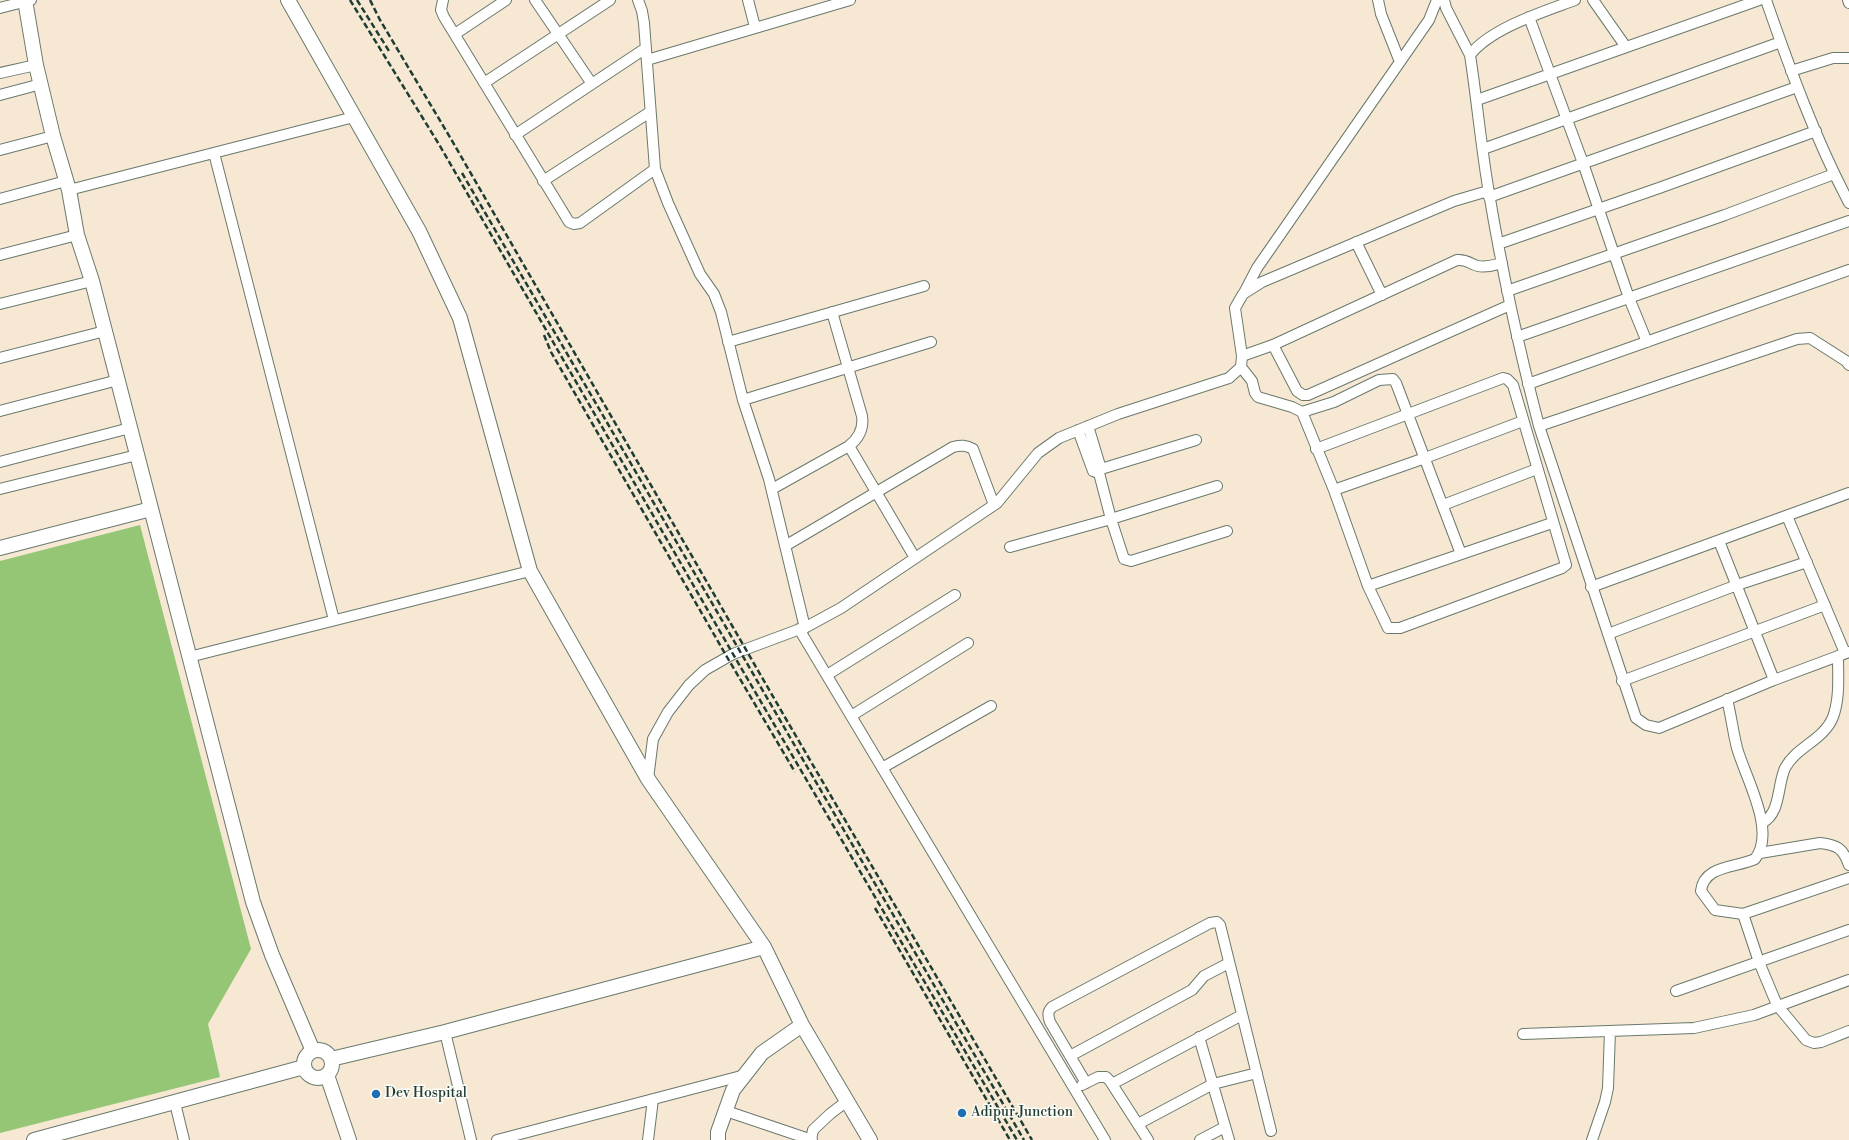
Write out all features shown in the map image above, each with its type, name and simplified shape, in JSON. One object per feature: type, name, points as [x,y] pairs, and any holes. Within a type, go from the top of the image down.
[{"type":"main road","points":[[288,0],[419,231],[460,318],[530,571],[648,779],[764,947],[802,1025],[870,1140]]},
{"type":"main road","points":[[27,1],[36,65],[67,186],[77,235],[92,280],[252,902],[272,955],[313,1051]]},
{"type":"main road","points":[[0,548],[151,509]]},
{"type":"main road","points":[[331,1059],[445,1032],[764,947]]},
{"type":"main road","points":[[718,1140],[718,1132],[733,1090],[762,1053],[802,1025]]},
{"type":"main road","points":[[313,1051],[322,1051],[327,1053],[331,1059],[332,1067],[324,1077],[309,1075],[304,1067],[306,1057],[313,1051]]},
{"type":"main road","points":[[34,1140],[304,1067]]},
{"type":"main road","points":[[324,1077],[342,1140]]},
{"type":"main road","points":[[324,1077],[349,1140]]},
{"type":"street","points":[[443,0],[441,10],[565,217],[574,224],[580,223],[655,169]]},
{"type":"street","points":[[455,34],[506,0]]},
{"type":"street","points":[[535,0],[592,84]]},
{"type":"street","points":[[484,83],[610,0]]},
{"type":"street","points":[[748,0],[755,27]]},
{"type":"street","points":[[647,60],[850,0]]},
{"type":"street","points":[[1378,0],[1381,14],[1400,62]]},
{"type":"street","points":[[648,779],[653,739],[668,712],[688,686],[705,670],[733,654],[802,629],[841,608],[994,505],[1038,453],[1060,438],[1118,414],[1229,378],[1241,367],[1242,356],[1235,308],[1257,268],[1429,20],[1437,0]]},
{"type":"street","points":[[1444,0],[1449,14],[1470,55],[1489,194],[1498,244],[1517,337],[1539,426],[1591,587],[1608,634],[1622,681],[1636,718],[1646,725],[1659,728],[1774,680],[1844,654]]},
{"type":"street","points":[[1470,55],[1478,44],[1529,17],[1575,0]]},
{"type":"street","points":[[1593,0],[1626,47]]},
{"type":"street","points":[[1476,100],[1759,0]]},
{"type":"street","points":[[1766,0],[1797,87],[1834,174],[1849,203]]},
{"type":"street","points":[[0,8],[27,1]]},
{"type":"street","points":[[642,1],[655,169],[668,203],[697,267],[718,303],[743,400],[772,489],[802,629],[851,716],[1105,1140]]},
{"type":"street","points":[[1529,17],[1583,163],[1629,298],[1647,342]]},
{"type":"street","points":[[1483,149],[1781,42]]},
{"type":"street","points":[[515,135],[646,48]]},
{"type":"street","points":[[1791,70],[1833,58],[1849,58]]},
{"type":"street","points":[[0,73],[36,65]]},
{"type":"street","points":[[0,95],[41,84]]},
{"type":"street","points":[[1243,294],[1262,282],[1454,201],[1489,194],[1583,163],[1797,87]]},
{"type":"street","points":[[543,181],[650,112]]},
{"type":"street","points":[[0,199],[67,186],[214,153],[354,117]]},
{"type":"street","points":[[1498,244],[1816,130]]},
{"type":"street","points":[[0,150],[53,136]]},
{"type":"street","points":[[214,153],[334,620]]},
{"type":"street","points":[[1507,291],[1725,215],[1834,174]]},
{"type":"street","points":[[1517,337],[1849,221]]},
{"type":"street","points":[[0,254],[77,235]]},
{"type":"street","points":[[1356,242],[1382,295]]},
{"type":"street","points":[[1242,356],[1382,295],[1457,260],[1465,259],[1477,266],[1488,267],[1502,263]]},
{"type":"street","points":[[1528,384],[1849,270]]},
{"type":"street","points":[[0,304],[92,280]]},
{"type":"street","points":[[728,342],[924,286]]},
{"type":"street","points":[[1272,344],[1297,391],[1303,395],[1308,395],[1510,305]]},
{"type":"street","points":[[772,489],[850,446],[856,441],[860,434],[863,421],[832,312]]},
{"type":"street","points":[[0,358],[105,330]]},
{"type":"street","points":[[1539,426],[1797,338],[1810,338],[1849,365]]},
{"type":"street","points":[[743,400],[931,342]]},
{"type":"street","points":[[1241,367],[1252,381],[1255,394],[1258,397],[1292,407],[1302,412],[1316,449],[1334,490],[1368,586],[1386,626],[1392,629],[1400,628],[1562,568],[1566,565],[1566,561],[1552,522],[1513,385],[1507,379],[1503,378],[1316,449]]},
{"type":"street","points":[[1302,412],[1334,402],[1379,380],[1387,378],[1393,379],[1396,383],[1461,554]]},
{"type":"street","points":[[0,411],[118,380]]},
{"type":"street","points":[[1334,490],[1523,421]]},
{"type":"street","points":[[1088,426],[1111,519],[1124,559],[1126,561],[1132,561],[1227,531]]},
{"type":"street","points":[[0,462],[130,428]]},
{"type":"street","points":[[1078,430],[1093,471],[1100,471],[1196,440]]},
{"type":"street","points":[[850,446],[915,558]]},
{"type":"street","points":[[785,546],[954,447],[967,446],[973,449],[994,505]]},
{"type":"street","points":[[0,489],[137,455]]},
{"type":"street","points":[[1443,505],[1537,469]]},
{"type":"street","points":[[1010,547],[1111,519],[1217,486]]},
{"type":"street","points":[[1591,587],[1849,493]]},
{"type":"street","points":[[1762,823],[1772,816],[1775,810],[1778,790],[1786,767],[1792,759],[1826,729],[1832,717],[1838,694],[1844,654],[1787,516]]},
{"type":"street","points":[[1368,586],[1552,522]]},
{"type":"street","points":[[1719,541],[1774,680]]},
{"type":"street","points":[[1608,634],[1737,585],[1806,562]]},
{"type":"street","points":[[189,656],[530,571]]},
{"type":"street","points":[[827,675],[955,595]]},
{"type":"street","points":[[1622,681],[1824,605]]},
{"type":"street","points":[[851,716],[968,643]]},
{"type":"street","points":[[1728,699],[1737,748],[1762,823],[1763,842],[1760,853],[1755,859],[1713,872],[1706,877],[1702,883],[1701,891],[1715,910],[1743,914],[1849,878]]},
{"type":"street","points":[[882,768],[991,706]]},
{"type":"street","points":[[1760,853],[1824,844],[1838,847],[1846,854],[1849,865]]},
{"type":"street","points":[[1743,914],[1759,962],[1777,1005],[1806,1040],[1820,1042],[1849,1031]]},
{"type":"street","points":[[1086,1083],[1050,1022],[1048,1016],[1052,1007],[1210,922],[1217,922],[1220,925],[1271,1131]]},
{"type":"street","points":[[1676,991],[1849,930]]},
{"type":"street","points":[[1070,1056],[1192,990],[1204,976],[1229,963]]},
{"type":"street","points":[[1523,1034],[1694,1028],[1754,1015],[1777,1005],[1849,980]]},
{"type":"street","points":[[1112,1084],[1242,1015]]},
{"type":"street","points":[[1592,1140],[1606,1102],[1608,1088],[1610,1031]]},
{"type":"street","points":[[445,1032],[471,1140]]},
{"type":"street","points":[[1199,1037],[1229,1140]]},
{"type":"street","points":[[1138,1124],[1213,1084],[1257,1073]]},
{"type":"street","points":[[497,1140],[745,1075]]},
{"type":"street","points":[[1075,1089],[1102,1076],[1106,1077],[1148,1140]]},
{"type":"street","points":[[648,1140],[653,1099]]},
{"type":"street","points":[[726,1110],[812,1140],[814,1130],[830,1114],[847,1101]]},
{"type":"street","points":[[175,1103],[184,1140]]},
{"type":"street","points":[[1200,1140],[1225,1127]]},
{"type":"green space","points":[[140,525],[251,949],[208,1024],[220,1077],[0,1133],[0,561]]},
{"type":"railway","points":[[350,0],[440,146],[733,654],[1017,1140]]},
{"type":"railway","points":[[357,0],[389,51]]},
{"type":"railway","points":[[370,0],[380,20],[451,139],[786,719],[1032,1140]]},
{"type":"railway","points":[[462,173],[1024,1140]]},
{"type":"railway","points":[[544,335],[551,352],[795,772]]},
{"type":"railway","points":[[875,908],[1010,1140]]},
{"type":"place","name":"Dev Hospital","points":[[376,1094]]},
{"type":"place","name":"Adipur Junction","points":[[962,1113]]}]
